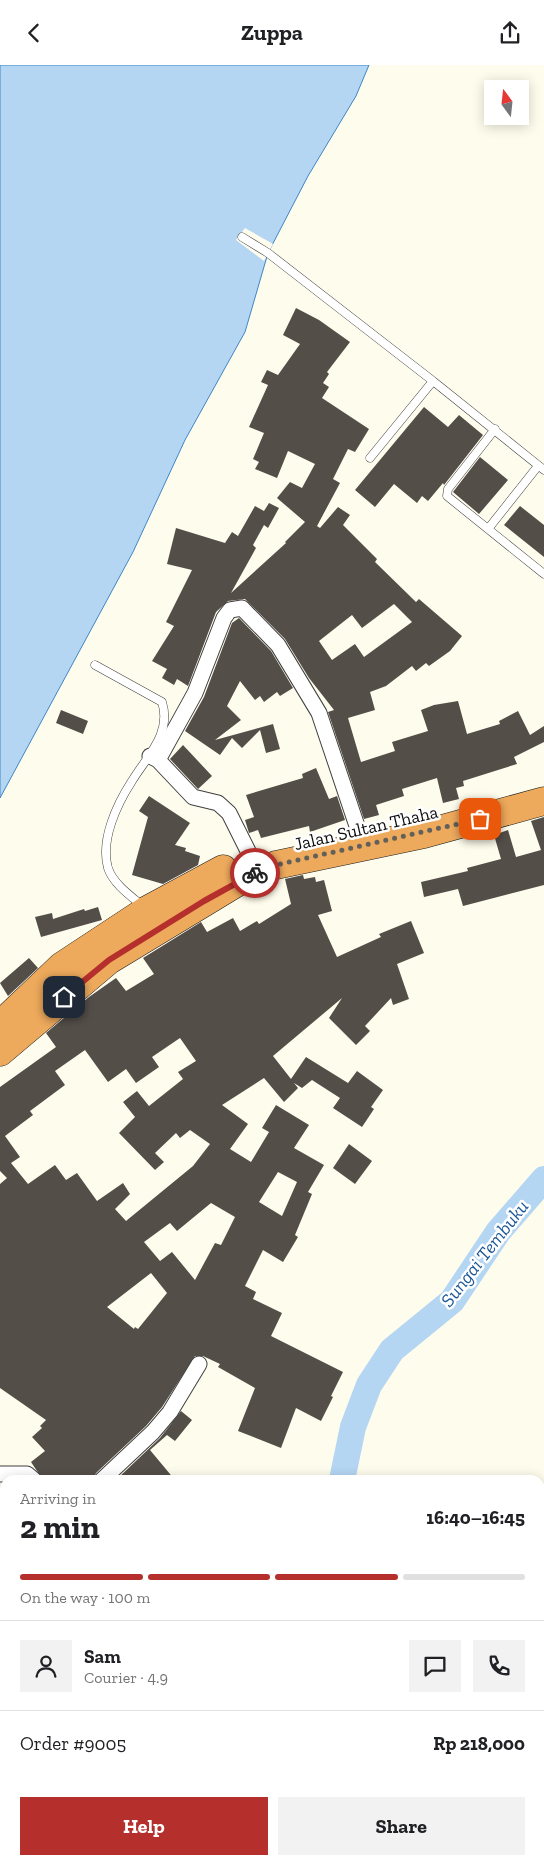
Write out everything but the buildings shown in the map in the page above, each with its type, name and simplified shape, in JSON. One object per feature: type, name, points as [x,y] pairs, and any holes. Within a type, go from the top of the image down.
[{"type":"highway","name":"Jalan Sultan Thaha","points":[[0,1025],[62,966],[153,919],[246,877],[276,865],[423,825],[544,783]]},
{"type":"highway","name":"Jalan Sultan Thaha","points":[[0,1052],[109,960],[153,919],[214,873],[268,850],[358,829],[423,825],[544,801]]},
{"type":"street","points":[[251,857],[229,813],[218,803],[193,797],[154,758],[195,693],[224,618],[230,610],[242,609],[278,645],[319,713],[358,829]]},
{"type":"street","points":[[107,1475],[153,1432],[170,1412],[199,1364]]},
{"type":"street","points":[[0,1474],[28,1475]]},
{"type":"lane","points":[[242,237],[268,253],[495,429],[541,468],[488,529]]},
{"type":"lane","points":[[370,458],[433,381]]},
{"type":"lane","points":[[495,429],[446,493],[448,498],[544,574]]},
{"type":"lane","points":[[94,665],[162,702],[165,713],[165,726],[154,758],[131,781],[106,841],[108,869],[120,885],[153,919]]},
{"type":"water","points":[[0,65],[369,65],[356,96],[308,176],[268,253],[245,332],[185,440],[133,552],[0,798]]},
{"type":"pier","points":[[245,228],[273,244],[264,261],[236,240]]},
{"type":"waterway","name":"Sungai Tembuku","points":[[343,1475],[353,1427],[369,1385],[392,1350],[452,1301],[498,1232],[544,1179]]},
{"type":"way so far","points":[[255,873],[276,865],[424,834],[480,819]]},
{"type":"route","points":[[64,997],[109,960],[204,901],[255,873]]}]
